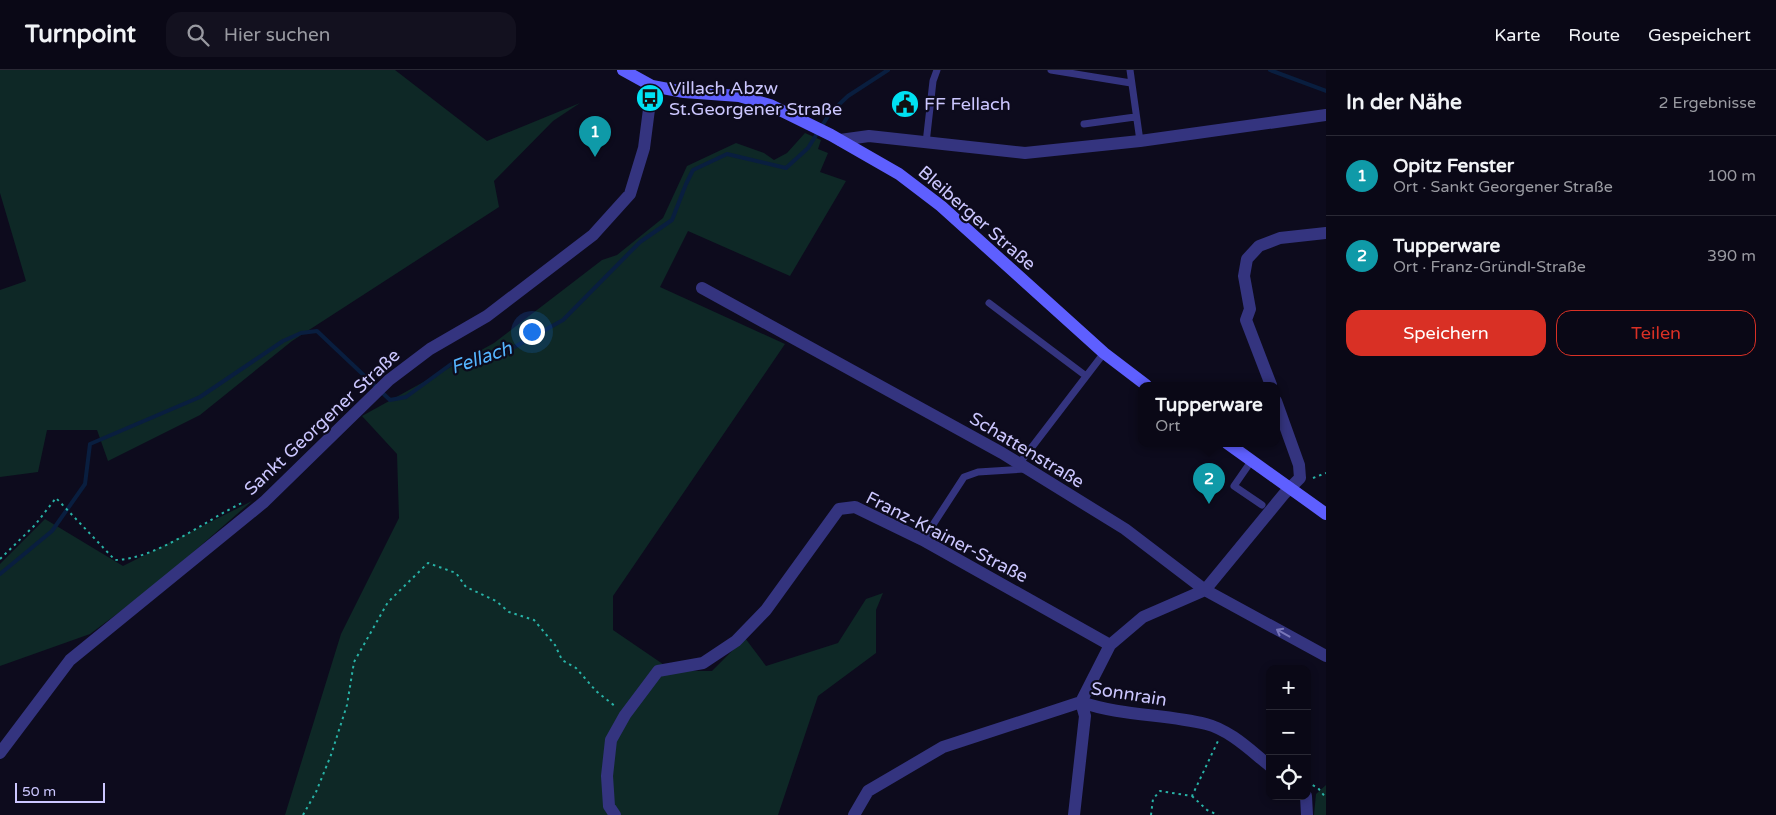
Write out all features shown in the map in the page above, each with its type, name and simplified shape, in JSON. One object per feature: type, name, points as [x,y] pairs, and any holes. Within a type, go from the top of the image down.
[{"type":"main road","name":"Bleiberger Straße","points":[[623,70],[652,86],[684,92],[739,96],[770,105],[835,138],[919,188],[1104,353],[1142,382]]},
{"type":"main road","points":[[1233,447],[1326,514]]},
{"type":"street","name":"Sankt Georgener Straße","points":[[0,753],[70,660],[264,502],[389,380],[430,349],[487,316],[593,235],[630,194],[644,148],[652,86]]},
{"type":"street","points":[[835,138],[869,136],[1025,153],[1140,140],[1326,115]]},
{"type":"street","points":[[1270,382],[1246,320],[1250,309],[1244,276],[1247,259],[1259,246],[1280,238],[1326,233]]},
{"type":"street","name":"Schattenstraße","points":[[702,288],[1022,466],[1125,529],[1205,590],[1326,656]]},
{"type":"street","points":[[854,815],[868,791],[943,746],[1081,702],[1110,645],[1143,616],[1205,590],[1280,498],[1300,478],[1299,465],[1280,412]]},
{"type":"street","name":"Franz-Krainer-Straße","points":[[615,815],[609,806],[608,767],[611,740],[625,715],[658,671],[704,663],[736,641],[766,610],[839,509],[855,507],[923,540],[1110,645]]},
{"type":"street","name":"Sonnrain","points":[[1081,702],[1100,708],[1208,724],[1240,742],[1266,763]]},
{"type":"street","name":"Sonnrain","points":[[1074,815],[1085,716],[1081,702]]},
{"type":"street","points":[[1306,800],[1307,815]]},
{"type":"lane","points":[[926,142],[933,82],[937,70]]},
{"type":"lane","points":[[1050,70],[1131,83]]},
{"type":"lane","points":[[1130,72],[1135,117],[1140,140]]},
{"type":"lane","points":[[1084,124],[1135,117]]},
{"type":"lane","points":[[989,303],[1086,376]]},
{"type":"lane","points":[[923,540],[964,477],[978,472],[1022,466],[1104,353]]},
{"type":"lane","points":[[1252,460],[1234,486],[1262,506]]},
{"type":"path","points":[[1300,478],[1316,477],[1326,473]]},
{"type":"path","points":[[0,559],[35,525],[56,498],[73,513],[115,560],[129,560],[154,550],[242,503],[252,500],[264,502]]},
{"type":"path","points":[[303,815],[316,792],[331,754],[347,705],[354,662],[369,631],[388,602],[428,562],[456,573],[466,587],[496,601],[509,612],[534,620],[555,645],[562,660],[576,668],[596,692],[625,715]]},
{"type":"path","points":[[1192,796],[1222,732]]},
{"type":"path","points":[[1311,784],[1318,788],[1326,798]]},
{"type":"path","points":[[1151,815],[1153,799],[1160,791],[1192,796],[1207,810],[1218,815]]},
{"type":"green space","points":[[0,70],[395,70],[487,141],[580,103],[553,121],[494,181],[499,207],[292,341],[200,415],[108,461],[97,430],[47,430],[38,472],[0,477],[0,290],[26,281],[0,193]]},
{"type":"green space","points":[[805,133],[821,140],[818,149],[828,153],[820,172],[846,181],[790,276],[688,231],[660,287],[785,344],[613,596],[613,630],[673,671],[712,671],[745,638],[766,666],[838,643],[866,599],[883,593],[876,610],[876,653],[818,696],[778,815],[285,815],[341,634],[399,518],[397,454],[362,416],[494,343],[602,260],[617,255],[663,218],[687,166],[736,143],[764,153],[774,160],[787,153]]},
{"type":"green space","points":[[252,501],[153,587],[90,634],[0,666],[0,564],[45,519],[123,566]]},
{"type":"green space","points":[[1326,785],[1326,815],[1314,815],[1316,794]]},
{"type":"waterway","name":"Fellach","points":[[0,574],[52,531],[85,484],[90,444],[200,397],[283,341],[301,333],[317,331],[390,400],[406,397],[454,362],[507,351],[563,320],[640,242],[672,220],[693,170],[727,154],[786,168],[808,148],[830,113],[848,96],[888,70]]},
{"type":"waterway","name":"Fellach","points":[[1270,70],[1326,91]]},
{"type":"place","name":"Villach Abzw St.Georgener Straße","points":[[650,98]]},
{"type":"place","name":"FF Fellach","points":[[905,104]]},
{"type":"place","name":"Opitz Fenster","points":[[595,157]]},
{"type":"place","name":"Tupperware","points":[[1209,504]]}]
